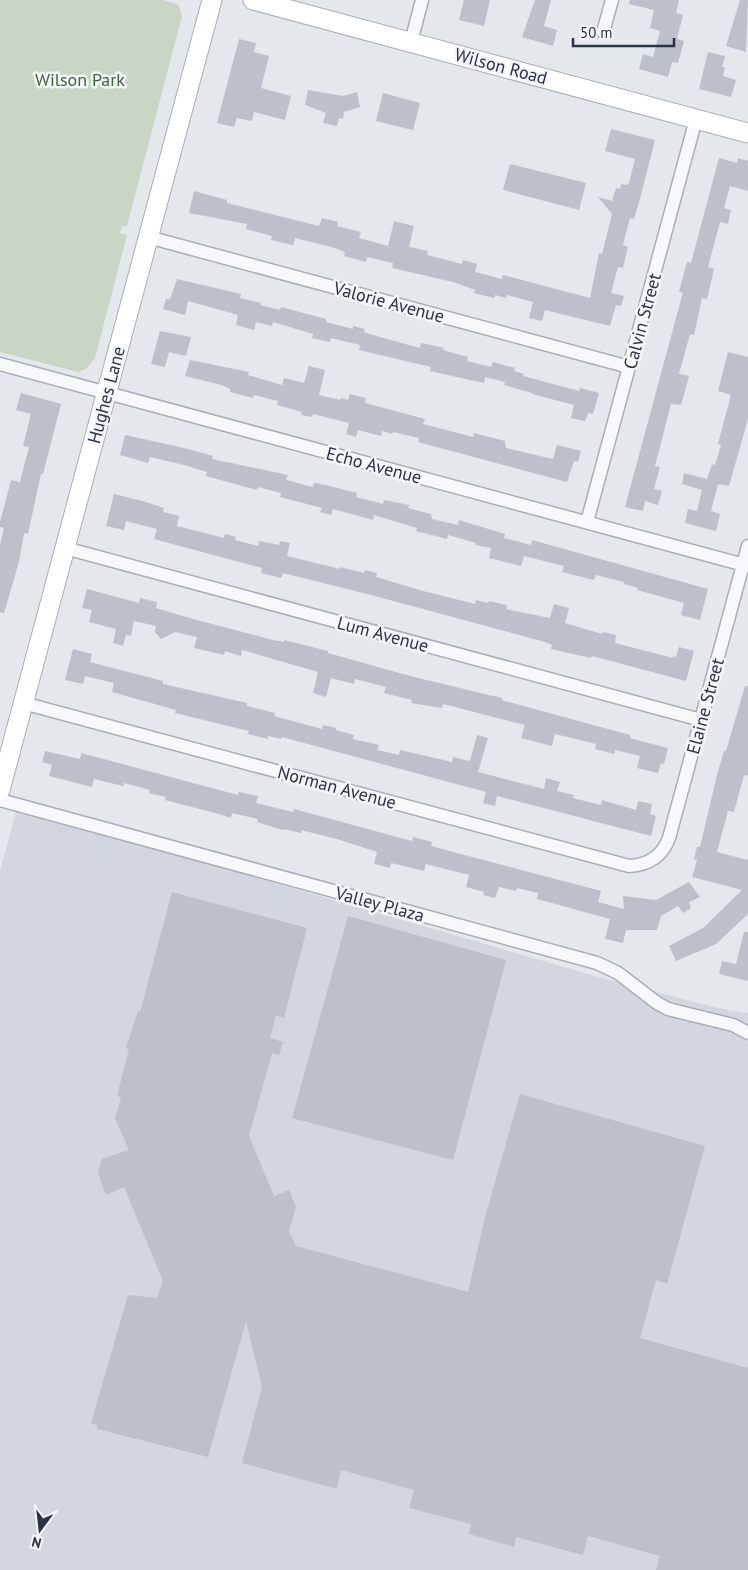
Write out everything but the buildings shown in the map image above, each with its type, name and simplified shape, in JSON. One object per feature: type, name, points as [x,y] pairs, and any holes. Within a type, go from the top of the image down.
[{"type":"street","name":"Hughes Lane","points":[[0,790],[212,0]]},
{"type":"street","name":"Wilson Road","points":[[253,0],[748,133]]},
{"type":"street","points":[[411,42],[422,0]]},
{"type":"street","points":[[603,32],[612,0]]},
{"type":"street","name":"Calvin Street","points":[[587,522],[696,119]]},
{"type":"street","name":"Valorie Avenue","points":[[148,237],[629,367]]},
{"type":"street","name":"Echo Avenue","points":[[0,364],[746,565]]},
{"type":"street","name":"Elaine Street","points":[[652,861],[660,854],[669,838],[746,565],[748,546]]},
{"type":"street","name":"Lum Avenue","points":[[65,548],[701,720]]},
{"type":"street","name":"Norman Avenue","points":[[23,703],[629,866],[639,866],[652,861]]},
{"type":"street","name":"Valley Plaza","points":[[0,800],[598,963],[618,973],[657,1003],[668,1009],[733,1025],[748,1033]]},
{"type":"shaded area","points":[[17,808],[595,976],[717,1008],[748,1013],[748,1570],[0,1570],[0,871]]},
{"type":"green space","name":"Wilson Park","points":[[0,0],[164,0],[179,5],[182,16],[127,226],[122,226],[120,233],[127,235],[95,358],[86,369],[78,372],[0,352]]}]
